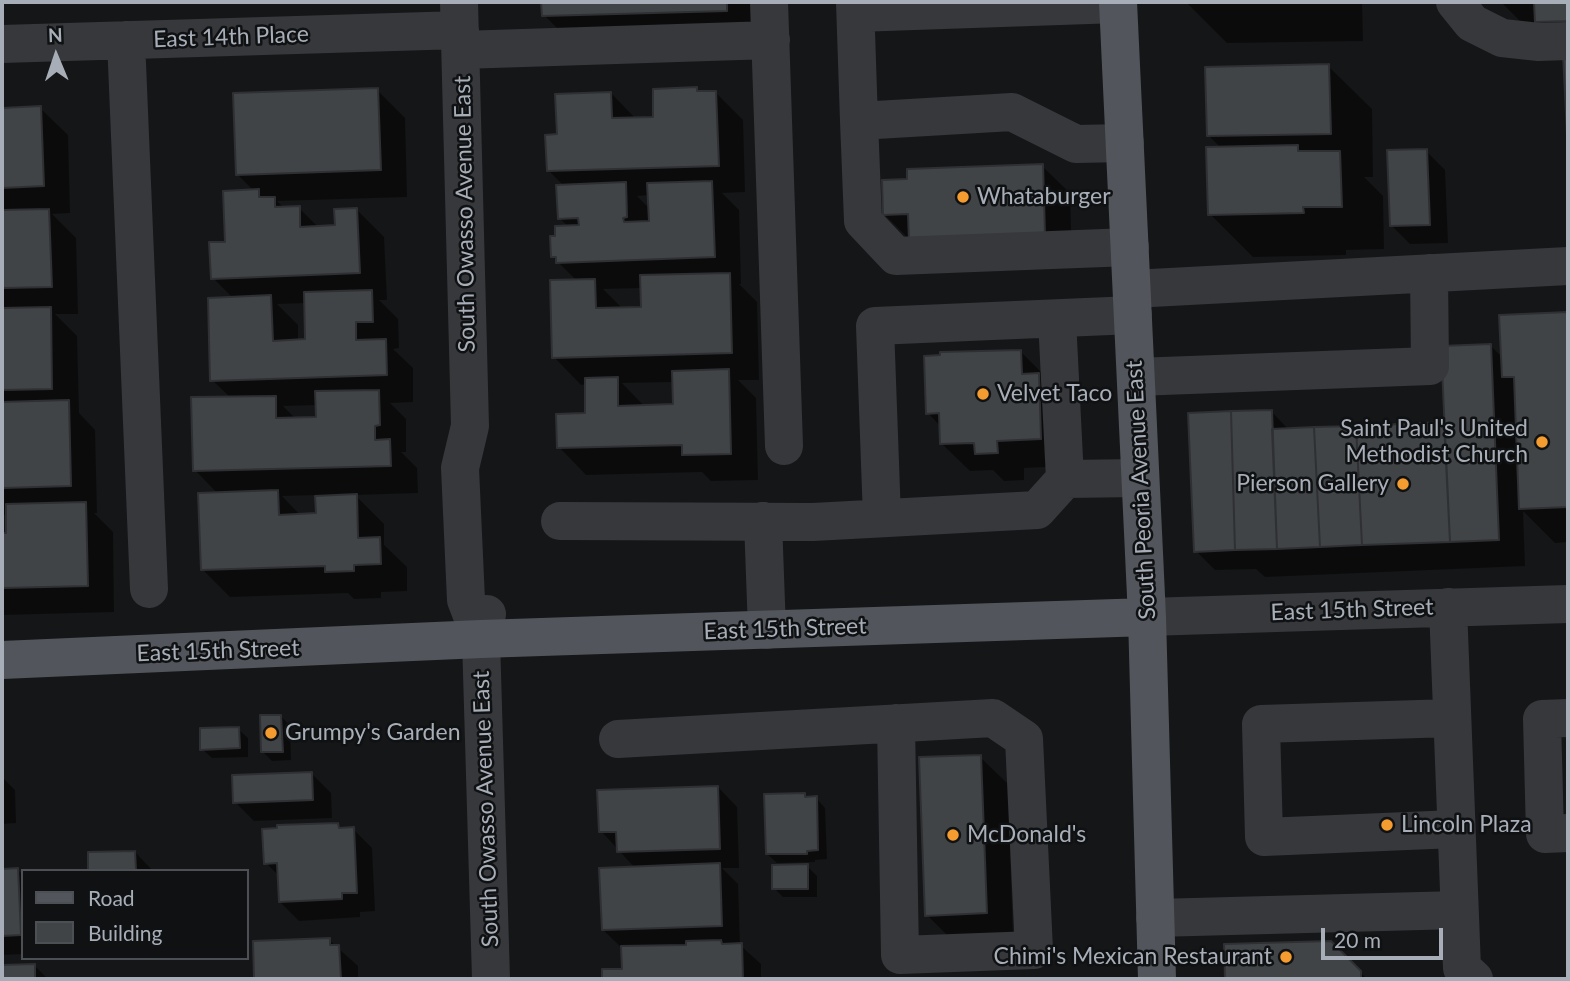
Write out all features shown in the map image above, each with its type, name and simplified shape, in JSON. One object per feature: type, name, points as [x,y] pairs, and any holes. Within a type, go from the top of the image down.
[{"type":"main road","name":"South Peoria Avenue East","points":[[1118,3],[1147,617],[1157,979]]},
{"type":"main road","name":"East 15th Street","points":[[2,660],[481,639],[1147,617]]},
{"type":"street","points":[[769,2],[784,446]]},
{"type":"street","points":[[1455,2],[1472,23],[1503,38],[1539,42],[1568,41]]},
{"type":"street","points":[[1118,3],[855,7],[863,221],[897,256],[1130,247]]},
{"type":"street","name":"East 14th Place","points":[[2,44],[460,27],[771,40]]},
{"type":"street","name":"South Owasso Avenue East","points":[[460,27],[470,426],[460,468],[466,600],[481,639],[491,979]]},
{"type":"street","points":[[126,40],[149,589]]},
{"type":"street","points":[[859,121],[1012,112],[1076,144],[1125,143]]},
{"type":"street","points":[[881,518],[875,326],[1057,319],[1132,302],[1429,273],[1568,266]]},
{"type":"street","points":[[1136,377],[1430,366],[1429,273]]},
{"type":"street","points":[[560,521],[813,522],[1037,510],[1065,479],[1057,319]]},
{"type":"street","points":[[1065,479],[1140,478]]},
{"type":"street","points":[[763,521],[767,630]]},
{"type":"street","name":"East 15th Street","points":[[1147,617],[1568,604]]},
{"type":"street","points":[[1448,607],[1462,968],[1474,979]]},
{"type":"street","points":[[618,738],[896,723],[993,718],[1024,739],[1034,950],[900,955],[896,723]]},
{"type":"street","points":[[1451,718],[1261,724],[1264,837],[1455,829]]},
{"type":"street","points":[[1568,718],[1542,719],[1545,834],[1568,833]]},
{"type":"street","points":[[1155,918],[1459,911]]},
{"type":"building","points":[[541,2],[727,2],[727,11],[542,16]]},
{"type":"building","points":[[1534,2],[1568,2],[1568,21],[1535,22]]},
{"type":"building","points":[[1563,54],[1568,54],[1568,135],[1567,135]]},
{"type":"building","points":[[1329,64],[1331,134],[1207,136],[1205,67]]},
{"type":"building","points":[[697,87],[697,91],[716,91],[719,166],[547,171],[545,135],[557,134],[555,94],[611,92],[612,118],[653,117],[653,89]]},
{"type":"building","points":[[378,88],[381,170],[236,175],[233,93]]},
{"type":"building","points":[[41,106],[44,186],[2,188],[2,108]]},
{"type":"building","points":[[1298,145],[1298,151],[1340,151],[1342,207],[1303,207],[1304,213],[1208,215],[1206,147]]},
{"type":"building","points":[[1427,149],[1430,225],[1390,226],[1387,150]]},
{"type":"building","name":"Whataburger","points":[[1043,164],[1045,236],[909,241],[908,214],[883,215],[882,180],[907,179],[907,169]]},
{"type":"building","points":[[712,181],[715,257],[556,263],[556,257],[551,257],[550,236],[555,236],[555,226],[579,225],[578,218],[558,219],[556,185],[626,182],[627,217],[623,218],[624,222],[649,221],[647,183]]},
{"type":"building","points":[[259,189],[259,197],[275,197],[275,207],[300,206],[300,227],[335,225],[334,209],[357,208],[360,273],[211,279],[209,242],[225,242],[223,191]]},
{"type":"building","points":[[49,209],[52,287],[2,288],[2,210]]},
{"type":"building","points":[[730,273],[732,353],[552,358],[550,280],[595,279],[596,308],[641,307],[640,275]]},
{"type":"building","points":[[372,290],[373,322],[356,322],[356,340],[386,339],[387,375],[210,381],[208,298],[271,295],[273,341],[305,339],[304,292]]},
{"type":"building","points":[[51,307],[52,389],[2,390],[2,308]]},
{"type":"building","name":"Saint Paul's United Methodist Church","points":[[1568,312],[1568,507],[1519,509],[1514,377],[1502,377],[1499,315]]},
{"type":"building","points":[[1491,344],[1499,540],[1450,542],[1441,346]]},
{"type":"building","name":"Velvet Taco","points":[[1021,350],[1022,374],[1039,373],[1041,439],[997,441],[998,453],[975,454],[974,443],[940,444],[939,413],[926,414],[924,356],[940,355],[940,352]]},
{"type":"building","points":[[729,369],[731,454],[682,455],[682,445],[557,448],[556,414],[585,413],[585,378],[618,377],[618,406],[673,404],[672,371]]},
{"type":"building","points":[[379,390],[380,425],[375,426],[375,440],[390,439],[391,466],[193,471],[191,397],[276,396],[276,418],[316,417],[315,391]]},
{"type":"building","points":[[69,400],[71,486],[2,488],[2,402]]},
{"type":"building","points":[[1272,410],[1277,549],[1235,550],[1231,411]]},
{"type":"building","points":[[1231,411],[1235,550],[1194,552],[1188,413]]},
{"type":"building","name":"Pierson Gallery","points":[[1444,422],[1450,542],[1362,545],[1356,426]]},
{"type":"building","points":[[1356,426],[1362,545],[1320,547],[1314,427]]},
{"type":"building","points":[[1314,427],[1320,547],[1277,549],[1272,429]]},
{"type":"building","points":[[278,490],[279,515],[316,513],[315,496],[357,494],[358,538],[380,537],[381,564],[354,565],[354,571],[325,572],[325,566],[201,570],[198,493]]},
{"type":"building","points":[[86,502],[88,586],[2,588],[2,533],[6,533],[6,504]]},
{"type":"building","name":"Grumpy's Garden","points":[[260,715],[281,715],[283,752],[261,752]]},
{"type":"building","points":[[239,727],[240,748],[200,750],[200,728]]},
{"type":"building","name":"McDonald's","points":[[981,755],[987,913],[925,916],[919,757]]},
{"type":"building","points":[[312,772],[313,800],[233,803],[232,775]]},
{"type":"building","points":[[718,786],[720,849],[617,852],[616,832],[599,832],[597,790]]},
{"type":"building","points":[[805,793],[805,797],[817,796],[818,850],[807,851],[807,854],[766,854],[764,794]]},
{"type":"building","points":[[338,823],[339,828],[354,827],[357,893],[342,893],[342,899],[279,902],[277,863],[264,864],[262,829],[277,828],[277,825]]},
{"type":"building","points":[[135,851],[136,869],[88,869],[88,852]]},
{"type":"building","points":[[720,863],[722,926],[602,930],[599,868]]},
{"type":"building","points":[[808,864],[808,889],[772,889],[772,865]]},
{"type":"building","points":[[18,868],[21,935],[2,936],[2,869]]},
{"type":"building","points":[[330,938],[330,945],[339,945],[341,979],[254,978],[253,941]]},
{"type":"building","points":[[721,940],[722,944],[742,943],[743,979],[602,979],[602,969],[622,969],[621,946],[686,945],[686,941]]},
{"type":"building","name":"Chimi's Mexican Restaurant","points":[[1331,941],[1361,971],[1361,979],[1225,979],[1224,944]]},
{"type":"building","points":[[35,964],[35,979],[2,979],[2,965]]},
{"type":"place","name":"Whataburger","points":[[963,197]]},
{"type":"place","name":"Velvet Taco","points":[[983,394]]},
{"type":"place","name":"Saint Paul's United Methodist Church","points":[[1542,442]]},
{"type":"place","name":"Pierson Gallery","points":[[1403,484]]},
{"type":"place","name":"Grumpy's Garden","points":[[271,733]]},
{"type":"place","name":"Lincoln Plaza","points":[[1387,825]]},
{"type":"place","name":"McDonald's","points":[[953,835]]},
{"type":"place","name":"Chimi's Mexican Restaurant","points":[[1286,957]]}]
